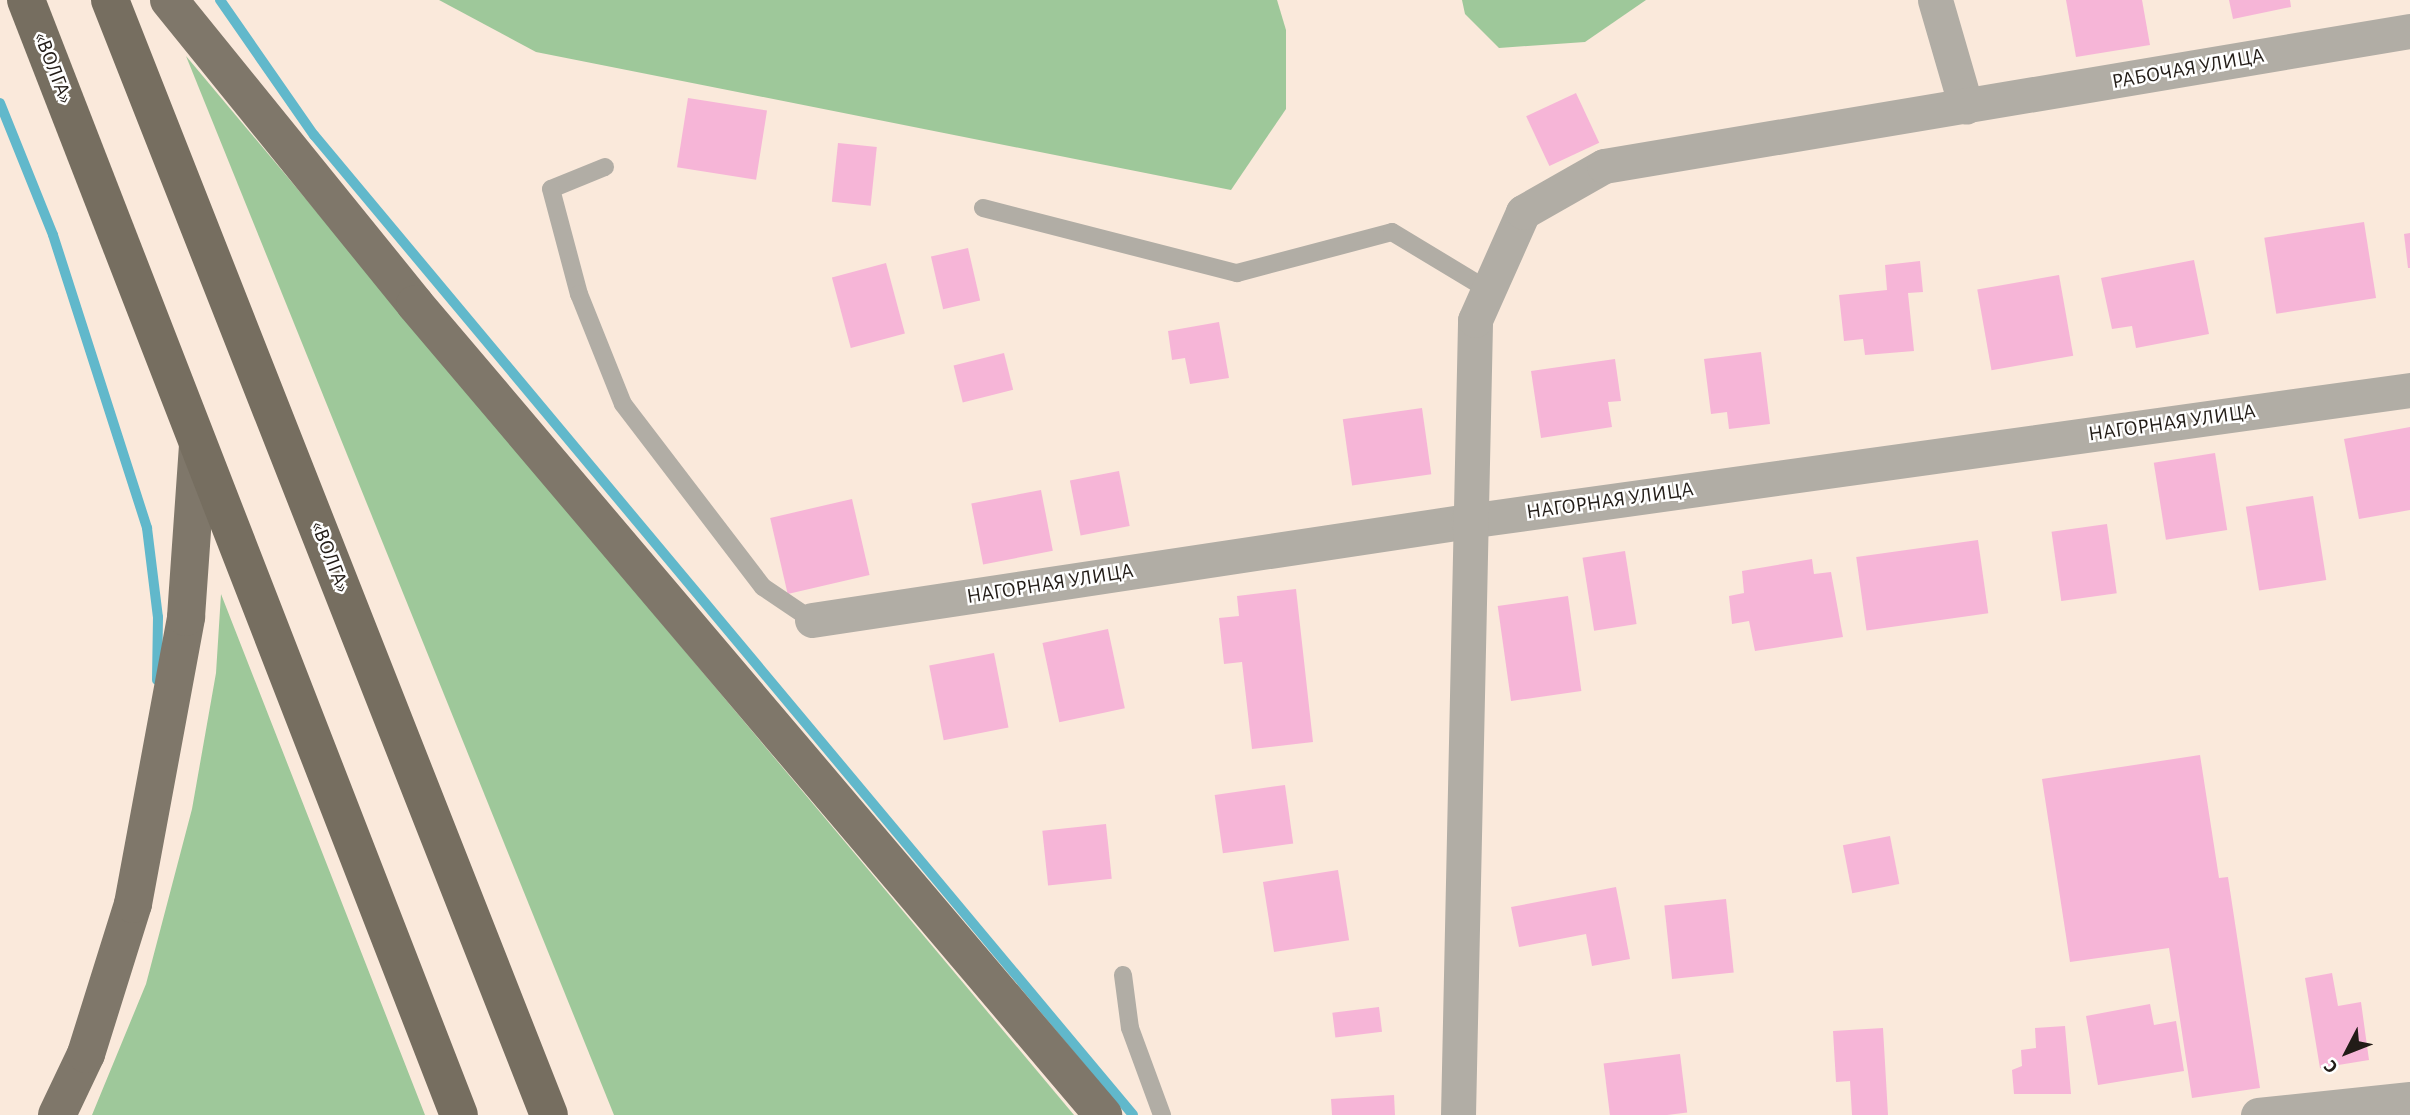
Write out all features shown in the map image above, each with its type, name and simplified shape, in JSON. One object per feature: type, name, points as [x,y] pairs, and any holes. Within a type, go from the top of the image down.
[{"type":"highway","name":"«ВОЛГА»","points":[[26,0],[459,1115]]},
{"type":"highway","name":"«ВОЛГА»","points":[[110,0],[549,1115]]},
{"type":"main road","points":[[169,0],[424,315],[1102,1115]]},
{"type":"main road","points":[[57,1115],[86,1054],[133,904],[186,617],[198,445]]},
{"type":"street","points":[[1935,0],[1966,107]]},
{"type":"street","name":"РАБОЧАЯ УЛИЦА","points":[[1458,1115],[1468,521],[1475,320],[1524,212],[1604,166],[2410,31]]},
{"type":"street","name":"НАГОРНАЯ УЛИЦА","points":[[812,620],[1468,521],[2410,390]]},
{"type":"street","points":[[2258,1115],[2410,1099]]},
{"type":"lane","points":[[605,167],[551,189],[579,294],[623,404],[763,587],[812,620]]},
{"type":"lane","points":[[983,208],[1237,273],[1392,232],[1488,290]]},
{"type":"lane","points":[[1124,975],[1130,1028],[1162,1115]]},
{"type":"green space","points":[[439,0],[1277,0],[1286,30],[1286,109],[1231,190],[536,52]]},
{"type":"green space","points":[[1462,0],[1646,0],[1585,42],[1499,48],[1465,14]]},
{"type":"green space","points":[[186,56],[1074,1115],[614,1115]]},
{"type":"green space","points":[[221,594],[425,1115],[92,1115],[146,984],[192,809],[216,673]]},
{"type":"building","points":[[2066,0],[2142,0],[2150,45],[2076,57]]},
{"type":"building","points":[[2229,0],[2290,0],[2291,7],[2233,19]]},
{"type":"building","points":[[1576,93],[1599,143],[1549,166],[1526,116]]},
{"type":"building","points":[[688,98],[767,111],[756,180],[677,167]]},
{"type":"building","points":[[838,143],[877,147],[871,206],[832,202]]},
{"type":"building","points":[[2364,222],[2376,298],[2276,314],[2264,238]]},
{"type":"building","points":[[2410,233],[2410,268],[2408,268],[2404,234]]},
{"type":"building","points":[[968,248],[980,301],[943,309],[931,257]]},
{"type":"building","points":[[2194,260],[2209,334],[2136,348],[2132,326],[2112,329],[2101,278]]},
{"type":"building","points":[[1920,261],[1923,292],[1908,293],[1914,351],[1865,355],[1863,339],[1844,341],[1839,295],[1887,290],[1885,265]]},
{"type":"building","points":[[886,263],[905,334],[851,348],[832,277]]},
{"type":"building","points":[[2059,275],[2073,356],[1992,370],[1977,289]]},
{"type":"building","points":[[1219,322],[1229,378],[1190,384],[1185,358],[1172,360],[1168,331]]},
{"type":"building","points":[[1761,352],[1770,424],[1729,429],[1727,412],[1711,414],[1704,359]]},
{"type":"building","points":[[1004,353],[1013,390],[963,402],[954,366]]},
{"type":"building","points":[[1615,359],[1621,401],[1608,402],[1612,427],[1541,438],[1531,371]]},
{"type":"building","points":[[1422,408],[1431,474],[1352,485],[1343,419]]},
{"type":"building","points":[[2410,427],[2410,510],[2359,519],[2344,439]]},
{"type":"building","points":[[2215,453],[2227,530],[2166,540],[2154,463]]},
{"type":"building","points":[[1119,471],[1130,526],[1081,536],[1070,481]]},
{"type":"building","points":[[1041,490],[1053,551],[983,564],[971,504]]},
{"type":"building","points":[[2313,496],[2326,580],[2259,591],[2246,507]]},
{"type":"building","points":[[852,499],[870,575],[788,594],[770,518]]},
{"type":"building","points":[[2107,524],[2117,593],[2061,601],[2052,532]]},
{"type":"building","points":[[1978,540],[1988,613],[1866,630],[1856,557]]},
{"type":"building","points":[[1625,551],[1637,624],[1594,631],[1583,558]]},
{"type":"building","points":[[1812,559],[1814,574],[1831,572],[1843,637],[1755,651],[1749,621],[1732,624],[1729,596],[1744,593],[1742,571]]},
{"type":"building","points":[[1296,589],[1313,742],[1252,749],[1242,662],[1224,664],[1219,618],[1239,616],[1237,596]]},
{"type":"building","points":[[1568,596],[1581,691],[1511,701],[1498,606]]},
{"type":"building","points":[[1108,629],[1125,708],[1059,722],[1042,643]]},
{"type":"building","points":[[994,653],[1009,728],[944,740],[929,666]]},
{"type":"building","points":[[2200,755],[2219,878],[2228,877],[2260,1088],[2192,1098],[2169,948],[2070,962],[2042,779]]},
{"type":"building","points":[[1285,785],[1293,843],[1223,853],[1215,795]]},
{"type":"building","points":[[1106,824],[1112,879],[1048,885],[1042,831]]},
{"type":"building","points":[[1890,836],[1899,884],[1852,893],[1843,845]]},
{"type":"building","points":[[1338,870],[1349,940],[1274,952],[1263,882]]},
{"type":"building","points":[[1616,887],[1630,959],[1592,966],[1586,934],[1519,947],[1511,907]]},
{"type":"building","points":[[1726,899],[1734,973],[1672,979],[1664,905]]},
{"type":"building","points":[[2332,973],[2338,1006],[2361,1002],[2369,1060],[2320,1068],[2305,978]]},
{"type":"building","points":[[2150,1004],[2154,1025],[2176,1021],[2184,1071],[2098,1085],[2086,1016]]},
{"type":"building","points":[[1379,1007],[1382,1032],[1335,1038],[1332,1013]]},
{"type":"building","points":[[2065,1026],[2071,1094],[2014,1094],[2012,1070],[2022,1066],[2021,1050],[2036,1048],[2035,1028]]},
{"type":"building","points":[[1883,1028],[1888,1115],[1852,1115],[1850,1081],[1836,1082],[1833,1031]]},
{"type":"building","points":[[1680,1054],[1687,1113],[1610,1115],[1604,1063]]},
{"type":"building","points":[[1394,1095],[1395,1115],[1332,1115],[1331,1099]]},
{"type":"waterway","points":[[220,0],[314,135],[1133,1115]]},
{"type":"waterway","points":[[0,103],[53,235],[147,528],[158,617],[157,680]]}]
